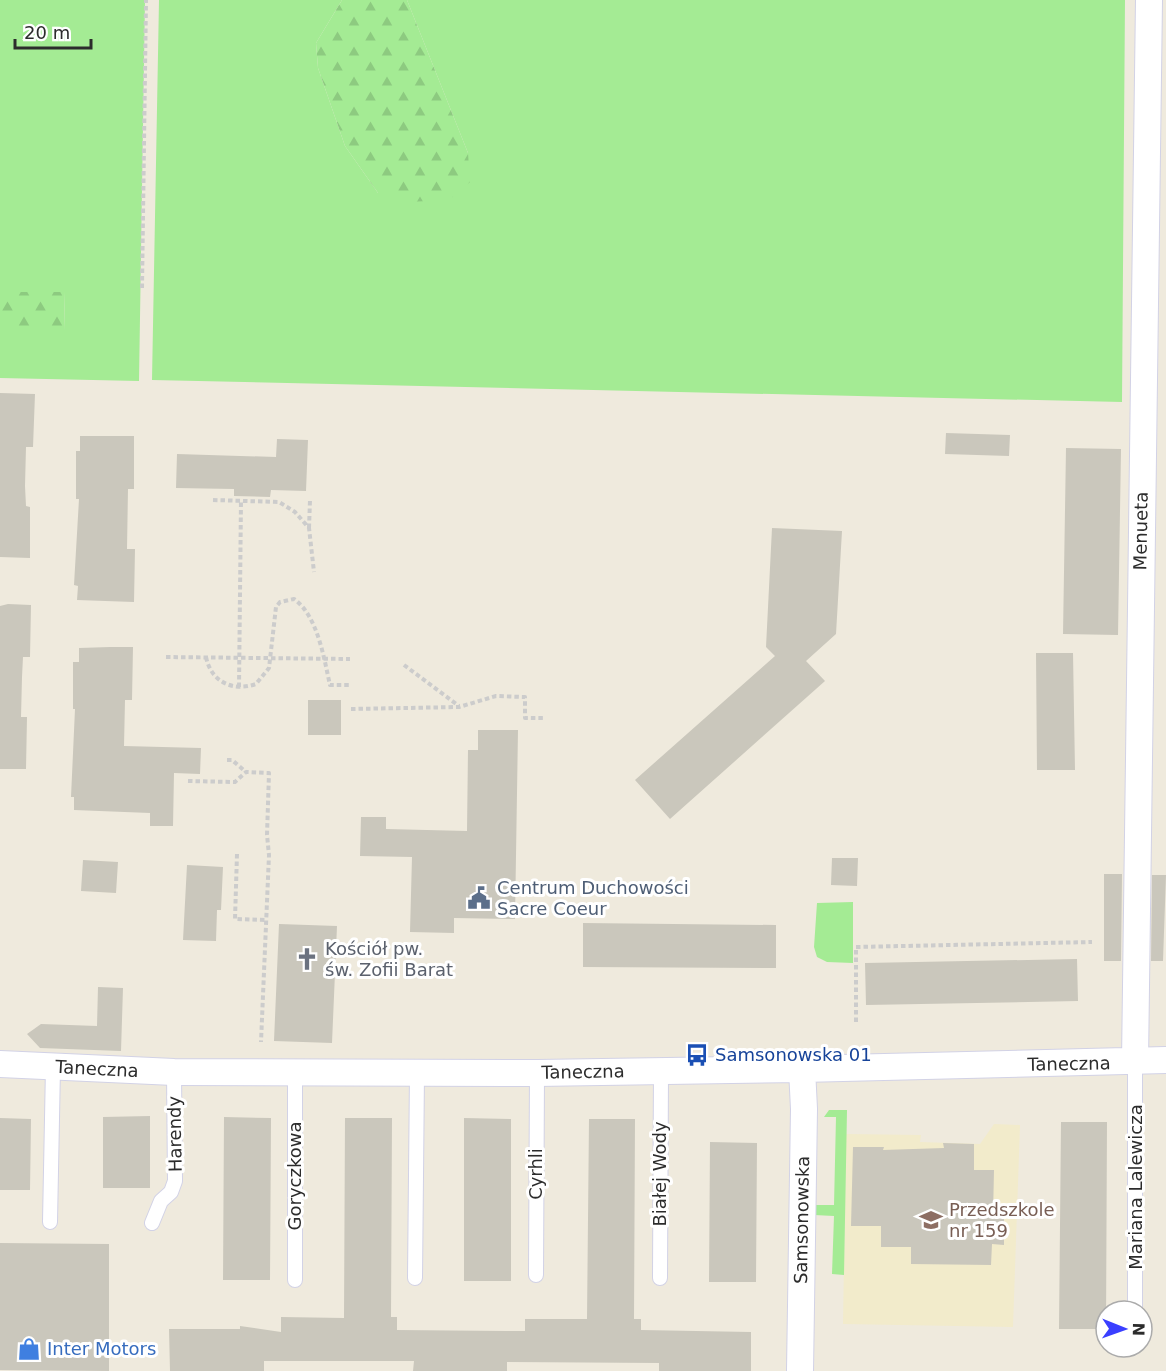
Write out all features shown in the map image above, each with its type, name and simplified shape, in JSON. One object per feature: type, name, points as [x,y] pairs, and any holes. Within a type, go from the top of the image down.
[{"type":"street","name":"Menueta","points":[[1135,1062],[1149,0]]},
{"type":"street","name":"Taneczna","points":[[0,1064],[174,1072],[417,1073],[802,1069],[1166,1060]]},
{"type":"street","name":"Samsonowska","points":[[800,1371],[804,1109],[802,1069]]},
{"type":"lane","name":"Mariana Lalewicza","points":[[1135,1062],[1135,1299]]},
{"type":"lane","points":[[50,1222],[53,1068]]},
{"type":"lane","name":"Białej Wody","points":[[660,1278],[661,1071]]},
{"type":"lane","name":"Harendy","points":[[152,1223],[161,1201],[171,1192],[175,1181],[174,1072]]},
{"type":"lane","name":"Cyrhli","points":[[536,1275],[537,1072]]},
{"type":"lane","name":"Goryczkowa","points":[[295,1280],[296,1073]]},
{"type":"lane","points":[[415,1278],[417,1073]]},
{"type":"path","points":[[141,288],[146,0]]},
{"type":"path","points":[[213,500],[279,502],[295,512],[309,528]]},
{"type":"path","points":[[239,687],[241,500]]},
{"type":"path","points":[[310,500],[309,528],[314,572]]},
{"type":"path","points":[[206,657],[208,669],[216,679],[227,685],[239,687],[256,684],[264,677],[270,658],[276,607],[280,602],[294,599],[302,604],[315,632],[330,685],[350,685]]},
{"type":"path","points":[[166,657],[350,659]]},
{"type":"path","points":[[404,665],[459,706]]},
{"type":"path","points":[[351,709],[459,706],[496,696],[525,696],[525,718],[544,718]]},
{"type":"path","points":[[227,760],[232,760],[246,772],[269,773],[261,1042]]},
{"type":"path","points":[[188,781],[235,782],[246,772]]},
{"type":"path","points":[[237,854],[235,919],[266,920]]},
{"type":"path","points":[[856,1022],[856,947],[1092,942]]},
{"type":"shaded area","name":"Przedszkole nr 159","points":[[994,1124],[1020,1125],[1013,1327],[843,1324],[846,1134],[921,1135],[920,1142],[980,1144]]},
{"type":"green space","points":[[0,0],[145,0],[139,381],[0,378],[0,331],[64,330],[65,292],[0,292]]},
{"type":"green space","points":[[159,0],[342,0],[316,43],[318,68],[345,146],[378,193],[468,153],[407,0],[1125,0],[1122,402],[152,380]]},
{"type":"green space","points":[[342,0],[407,0],[468,153],[470,182],[449,200],[407,202],[378,193],[345,146],[318,68],[316,43]]},
{"type":"green space","points":[[0,292],[65,292],[64,331],[0,331]]},
{"type":"green space","points":[[853,902],[853,963],[827,962],[817,957],[814,947],[817,903]]},
{"type":"green space","points":[[829,1110],[847,1110],[844,1275],[832,1274],[834,1216],[814,1215],[815,1205],[834,1205],[836,1117],[824,1117]]},
{"type":"building","points":[[0,393],[35,394],[33,447],[26,447],[25,486],[26,506],[30,507],[30,558],[0,557]]},
{"type":"building","points":[[946,433],[1010,435],[1009,456],[945,454]]},
{"type":"building","points":[[80,436],[134,436],[134,489],[128,489],[127,549],[135,549],[134,602],[77,600],[78,586],[74,585],[79,499],[76,499],[76,451],[80,451]]},
{"type":"building","points":[[277,439],[308,440],[306,491],[271,490],[270,497],[234,496],[234,489],[176,488],[177,454],[276,457]]},
{"type":"building","points":[[1066,448],[1121,449],[1118,635],[1063,634]]},
{"type":"building","points":[[772,528],[842,531],[836,634],[806,661],[825,681],[670,819],[635,780],[775,656],[766,647]]},
{"type":"building","points":[[31,605],[30,657],[23,657],[22,677],[21,717],[27,717],[26,769],[0,769],[0,606]]},
{"type":"building","points":[[133,647],[132,700],[125,700],[124,746],[201,748],[200,774],[174,773],[173,826],[150,826],[150,813],[74,810],[74,797],[71,797],[75,709],[73,709],[73,662],[79,662],[79,648]]},
{"type":"building","points":[[1036,653],[1073,653],[1075,770],[1037,770]]},
{"type":"building","points":[[308,700],[341,700],[341,735],[308,735]]},
{"type":"building","points":[[478,730],[518,730],[515,919],[454,918],[454,933],[410,932],[412,857],[360,856],[361,817],[386,817],[386,829],[467,831],[468,750],[478,750]]},
{"type":"building","points":[[832,858],[858,858],[857,886],[831,885]]},
{"type":"building","points":[[83,860],[118,862],[116,893],[81,891]]},
{"type":"building","points":[[187,865],[223,867],[221,910],[217,910],[216,941],[183,940]]},
{"type":"building","points":[[1104,874],[1122,874],[1121,961],[1104,961]]},
{"type":"building","points":[[1152,875],[1166,875],[1163,961],[1151,961]]},
{"type":"building","points":[[583,923],[776,925],[776,968],[583,967]]},
{"type":"building","name":"Kościół pw. św. Zofii Barat","points":[[279,924],[337,926],[332,1043],[274,1041]]},
{"type":"building","points":[[1077,959],[1078,1001],[866,1005],[865,963]]},
{"type":"building","points":[[98,987],[123,988],[121,1051],[40,1048],[27,1034],[41,1024],[97,1026]]},
{"type":"building","points":[[150,1116],[150,1188],[103,1188],[103,1117]]},
{"type":"building","points":[[224,1117],[271,1118],[270,1280],[223,1280]]},
{"type":"building","points":[[0,1118],[31,1119],[30,1190],[0,1190]]},
{"type":"building","points":[[345,1118],[392,1118],[391,1317],[397,1317],[397,1330],[506,1331],[525,1331],[525,1319],[587,1319],[589,1119],[635,1119],[634,1319],[641,1319],[641,1330],[751,1332],[751,1371],[659,1371],[659,1363],[507,1362],[507,1371],[413,1371],[414,1361],[264,1361],[264,1371],[170,1371],[169,1329],[240,1329],[240,1326],[281,1332],[281,1317],[344,1318]]},
{"type":"building","points":[[464,1118],[511,1119],[511,1281],[464,1281]]},
{"type":"building","points":[[1061,1122],[1107,1122],[1106,1299],[1094,1299],[1094,1329],[1059,1329]]},
{"type":"building","points":[[710,1142],[757,1143],[756,1282],[709,1282]]},
{"type":"building","points":[[943,1143],[974,1144],[974,1170],[994,1170],[993,1216],[1004,1217],[1004,1245],[992,1244],[991,1265],[911,1264],[911,1247],[881,1247],[881,1226],[851,1226],[853,1147],[884,1147],[883,1150],[944,1148]]},
{"type":"building","points":[[0,1243],[109,1244],[109,1371],[0,1370]]},
{"type":"place","name":"Centrum Duchowości Sacre Coeur","points":[[479,898]]},
{"type":"place","name":"Kościół pw. św. Zofii Barat","points":[[307,959]]},
{"type":"place","name":"Samsonowska 01","points":[[697,1055]]},
{"type":"place","name":"Przedszkole nr 159","points":[[931,1220]]},
{"type":"place","name":"Inter Motors","points":[[29,1349]]}]
